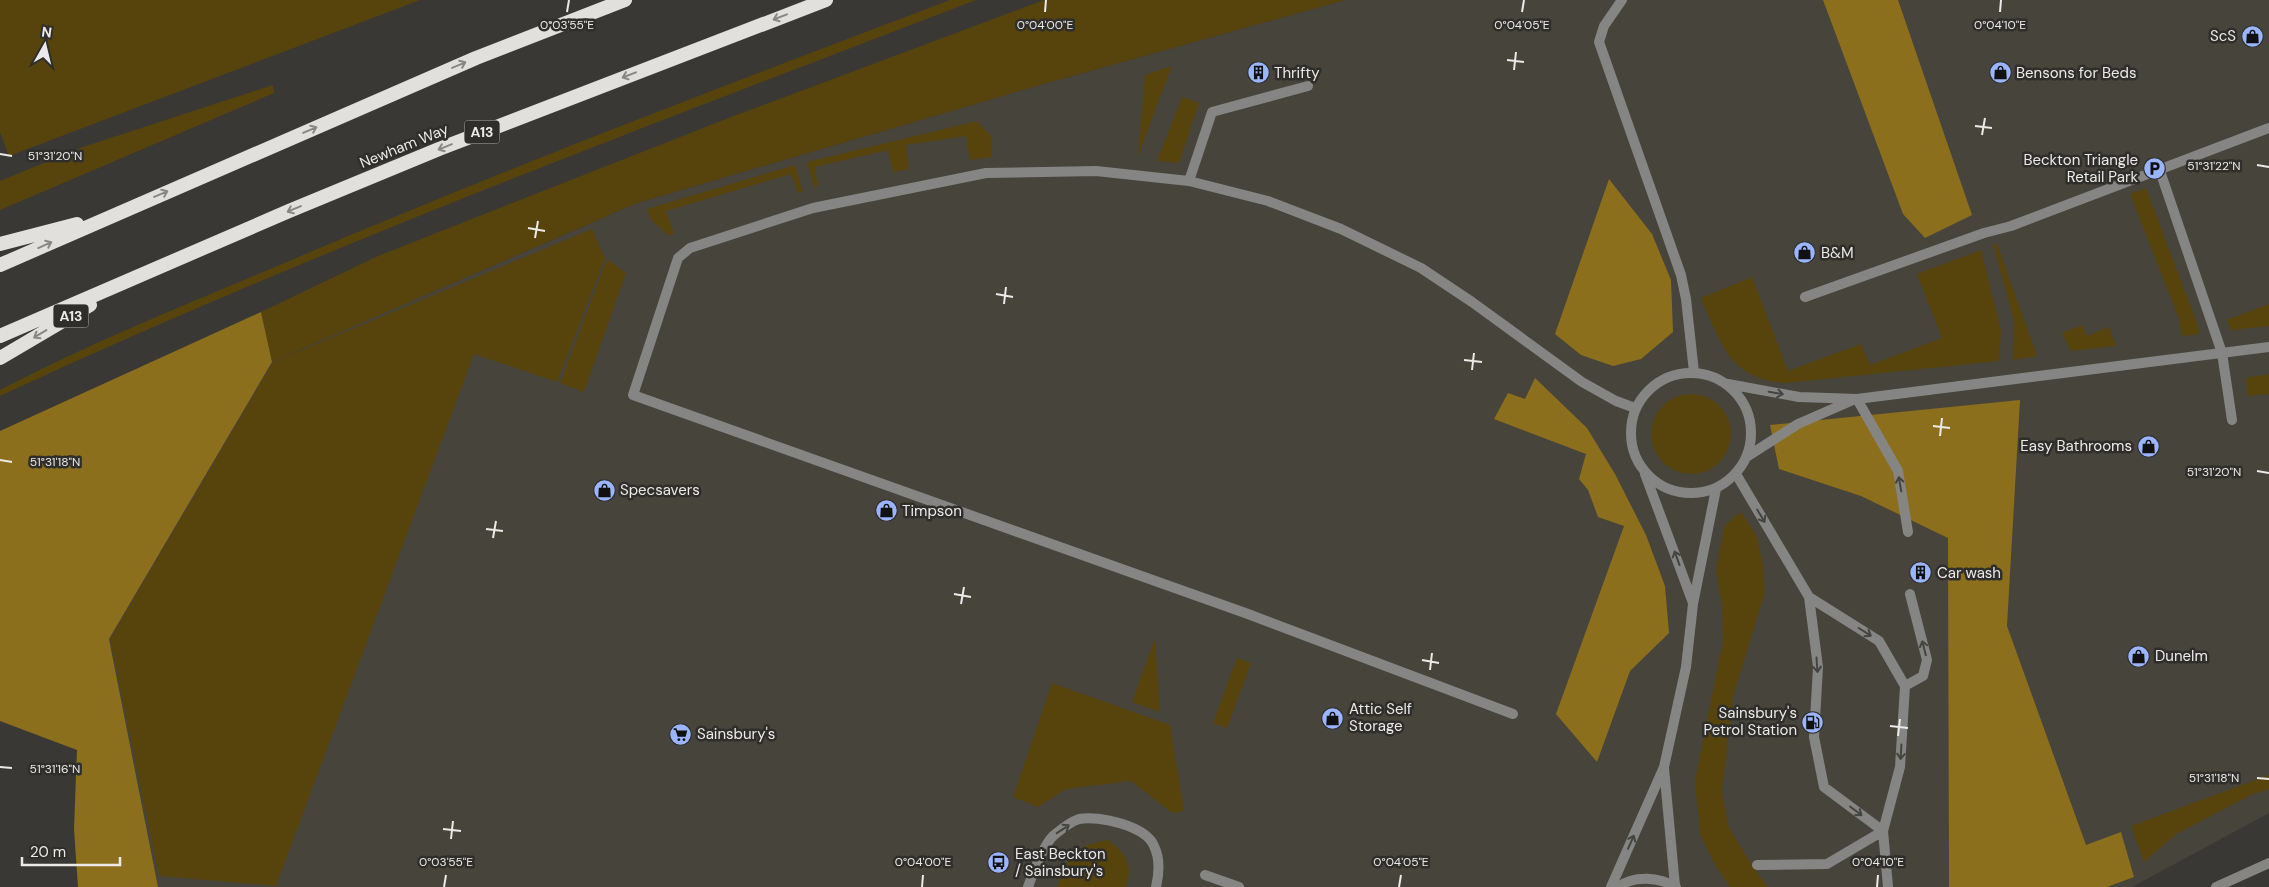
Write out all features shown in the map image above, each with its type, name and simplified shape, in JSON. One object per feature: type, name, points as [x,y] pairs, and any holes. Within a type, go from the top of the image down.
[{"type":"highway","points":[[0,265],[476,58],[625,0]]},
{"type":"highway","name":"Newham Way","points":[[0,336],[438,149],[826,0]]},
{"type":"highway","points":[[0,244],[116,214]]},
{"type":"highway","name":"A13","points":[[0,358],[142,274]]},
{"type":"street","points":[[1622,0],[1604,26],[1598,42],[1681,275],[1686,299],[1694,372]]},
{"type":"street","points":[[1189,182],[1212,112],[1308,86]]},
{"type":"street","points":[[1805,297],[1984,233],[2011,226],[2269,128]]},
{"type":"street","points":[[1513,714],[1248,614],[633,395],[678,258],[690,248],[812,208],[986,173],[1096,171],[1189,182],[1268,201],[1341,229],[1421,268],[1472,302],[1582,382],[1616,401],[1635,408]]},
{"type":"street","points":[[2160,171],[2222,353],[2232,420]]},
{"type":"street","points":[[1694,604],[1645,473],[1636,459],[1630,442],[1635,408],[1649,388],[1670,376],[1694,372],[1712,376],[1728,384],[1799,397],[1857,399],[2269,347]]},
{"type":"street","points":[[1645,473],[1658,484],[1674,492],[1691,494],[1716,488],[1736,474],[1748,456],[1752,435],[1749,413],[1740,397],[1728,384]]},
{"type":"street","points":[[1748,456],[1798,424],[1857,399]]},
{"type":"street","points":[[1857,399],[1898,471],[1908,532]]},
{"type":"street","points":[[1736,474],[1809,597],[1818,667],[1814,737],[1824,786],[1883,831]]},
{"type":"street","points":[[1611,887],[1664,767],[1686,667],[1694,604],[1716,488]]},
{"type":"street","points":[[1906,686],[1923,676],[1927,660],[1910,594]]},
{"type":"street","points":[[1809,597],[1879,641],[1906,686],[1900,768],[1883,831],[1888,887]]},
{"type":"street","points":[[1618,887],[1638,879],[1656,879],[1676,886],[1664,767]]},
{"type":"street","points":[[1028,887],[1035,868],[1053,836],[1078,820],[1107,819],[1133,827],[1154,844],[1159,873],[1156,887]]},
{"type":"street","points":[[1757,865],[1827,864],[1883,831]]},
{"type":"street","points":[[2216,887],[2269,863]]},
{"type":"street","points":[[1205,875],[1239,887]]},
{"type":"shaded area","points":[[0,0],[420,0],[9,156],[0,132]]},
{"type":"shaded area","points":[[950,0],[976,0],[607,142],[363,239],[241,289],[0,396],[0,390],[34,372],[140,324],[365,229],[614,129]]},
{"type":"shaded area","points":[[1044,0],[1345,0],[1040,85],[637,203],[272,362],[261,312],[378,256],[731,117]]},
{"type":"shaded area","points":[[1345,0],[2269,0],[2269,813],[2132,887],[158,887],[109,639],[272,362],[637,203],[1040,85]]},
{"type":"shaded area","points":[[1823,0],[1898,0],[1972,215],[1925,238],[1903,214]]},
{"type":"shaded area","points":[[1172,66],[1138,156],[1145,75]]},
{"type":"shaded area","points":[[273,85],[274,93],[0,210],[0,181],[83,147]]},
{"type":"shaded area","points":[[1182,97],[1199,103],[1179,163],[1157,161]]},
{"type":"shaded area","points":[[977,121],[991,136],[992,157],[970,160],[966,136],[906,145],[909,169],[893,172],[888,150],[815,167],[818,186],[814,187],[807,162]]},
{"type":"shaded area","points":[[795,165],[803,192],[798,193],[791,174],[666,211],[674,234],[668,235],[651,220],[647,209]]},
{"type":"shaded area","points":[[1609,179],[1652,234],[1671,280],[1673,332],[1641,359],[1613,366],[1581,355],[1555,334]]},
{"type":"shaded area","points":[[2146,188],[2200,334],[2182,336],[2179,319],[2130,194]]},
{"type":"shaded area","points":[[592,229],[605,258],[557,382],[474,354],[276,886],[159,876],[110,639],[273,362]]},
{"type":"shaded area","points":[[1993,244],[1997,244],[2037,356],[2013,360],[2014,321]]},
{"type":"shaded area","points":[[1981,250],[2001,330],[1999,361],[1786,383],[1767,380],[1752,375],[1730,356],[1714,329],[1701,298],[1752,277],[1788,371],[1861,344],[1870,365],[1942,338],[1917,274]]},
{"type":"shaded area","points":[[607,259],[626,273],[584,392],[560,383]]},
{"type":"shaded area","points":[[2269,304],[2269,326],[2233,330],[2230,328],[2227,320]]},
{"type":"shaded area","points":[[261,312],[272,362],[109,639],[158,887],[78,887],[74,829],[77,750],[0,721],[0,431]]},
{"type":"shaded area","points":[[2082,325],[2087,336],[2109,327],[2116,346],[2071,351],[2062,333]]},
{"type":"shaded area","points":[[2269,374],[2269,394],[2248,396],[2246,378]]},
{"type":"shaded area","points":[[1535,378],[1587,428],[1615,474],[1646,535],[1665,586],[1669,633],[1630,671],[1597,762],[1556,714],[1624,526],[1598,517],[1588,490],[1579,479],[1586,454],[1494,419],[1508,393],[1525,399]]},
{"type":"shaded area","points":[[1691,394],[1706,397],[1719,406],[1728,419],[1731,434],[1728,449],[1719,462],[1706,471],[1691,474],[1676,471],[1663,462],[1654,449],[1651,434],[1654,419],[1663,406],[1676,397]]},
{"type":"shaded area","points":[[2020,400],[2007,626],[2086,845],[2121,832],[2134,877],[2107,887],[1949,887],[1948,538],[1861,496],[1779,469],[1770,425]]},
{"type":"shaded area","points":[[1742,513],[1757,537],[1763,565],[1765,592],[1733,697],[1722,792],[1729,828],[1768,887],[1730,887],[1715,865],[1700,834],[1695,781],[1723,641],[1722,605],[1716,571],[1724,527],[1737,514]]},
{"type":"shaded area","points":[[1155,638],[1160,712],[1132,702]]},
{"type":"shaded area","points":[[1237,658],[1251,663],[1227,728],[1213,723]]},
{"type":"shaded area","points":[[1052,683],[1170,725],[1184,811],[1172,813],[1131,781],[1066,789],[1038,807],[1013,797]]},
{"type":"shaded area","points":[[2269,775],[2269,789],[2253,794],[2176,834],[2144,862],[2131,826]]},
{"type":"shaded area","points":[[1108,840],[1120,850],[1127,860],[1129,872],[1126,887],[1057,887],[1065,867],[1074,854],[1087,845]]},
{"type":"place","name":"ScS","points":[[2252,36]]},
{"type":"place","name":"Thrifty","points":[[1258,73]]},
{"type":"place","name":"Bensons for Beds","points":[[2000,73]]},
{"type":"place","name":"Beckton Triangle Retail Park","points":[[2154,169]]},
{"type":"place","name":"B&M","points":[[1805,253]]},
{"type":"place","name":"Easy Bathrooms","points":[[2148,446]]},
{"type":"place","name":"Specsavers","points":[[604,490]]},
{"type":"place","name":"Timpson","points":[[886,511]]},
{"type":"place","name":"Car wash","points":[[1921,573]]},
{"type":"place","name":"Dunelm","points":[[2139,656]]},
{"type":"place","name":"Attic Self Storage","points":[[1333,718]]},
{"type":"place","name":"Sainsbury's Petrol Station","points":[[1813,722]]},
{"type":"place","name":"Sainsbury's","points":[[681,734]]},
{"type":"place","name":"East Beckton / Sainsbury's","points":[[999,863]]}]
